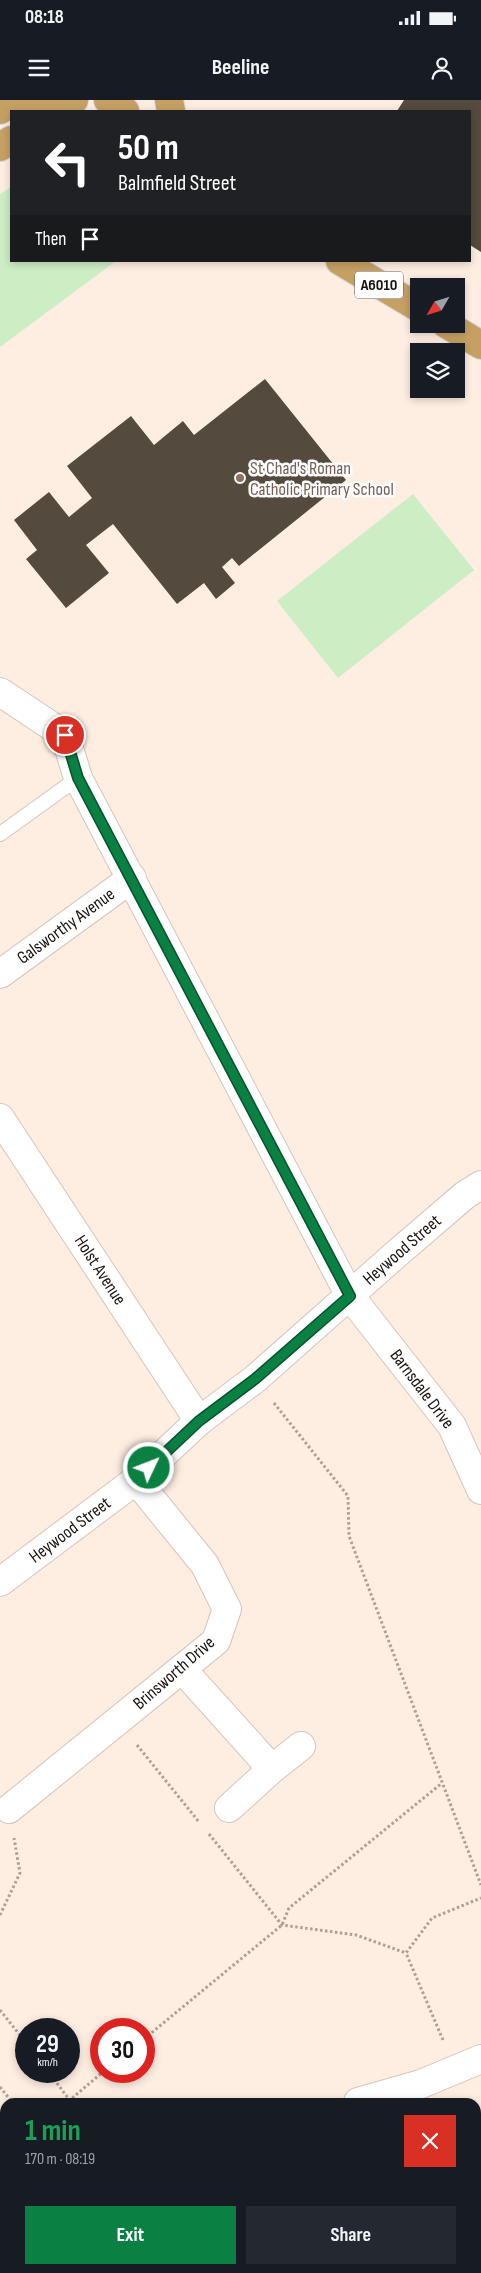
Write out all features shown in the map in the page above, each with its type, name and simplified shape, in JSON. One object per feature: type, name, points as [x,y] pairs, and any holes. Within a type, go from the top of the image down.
[{"type":"highway","points":[[0,110],[15,100]]},
{"type":"highway","points":[[32,100],[47,110]]},
{"type":"highway","points":[[58,110],[74,100]]},
{"type":"highway","points":[[108,100],[123,110]]},
{"type":"highway","name":"A6010","points":[[342,262],[410,303]]},
{"type":"highway","points":[[461,333],[481,345]]},
{"type":"street","name":"Barnsdale Drive","points":[[0,692],[65,735],[78,778],[350,1296],[452,1426],[481,1490]]},
{"type":"street","name":"Galsworthy Avenue","points":[[0,974],[132,878]]},
{"type":"street","name":"Holst Avenue","points":[[0,1118],[199,1421]]},
{"type":"street","name":"Heywood Street","points":[[3,1574],[136,1480],[199,1421],[255,1379],[465,1195],[481,1185]]},
{"type":"street","name":"Brinsworth Drive","points":[[9,1809],[216,1641],[227,1609],[206,1565],[136,1480]]},
{"type":"street","points":[[182,1669],[272,1769]]},
{"type":"street","points":[[229,1808],[301,1746]]},
{"type":"street","points":[[387,2098],[424,2093],[455,2070],[481,2059]]},
{"type":"lane","points":[[0,834],[78,778]]},
{"type":"path","points":[[255,1379],[348,1496],[349,1536],[481,1885]]},
{"type":"path","points":[[155,2030],[282,1925],[289,1908],[442,1783]]},
{"type":"path","points":[[0,1915],[20,1872],[9,1809]]},
{"type":"path","points":[[406,1953],[432,1918],[481,1898]]},
{"type":"path","points":[[282,1925],[356,1935],[406,1953],[455,2070]]},
{"type":"path","points":[[0,2010],[15,2030]]},
{"type":"path","points":[[57,2083],[68,2098]]},
{"type":"path","points":[[73,2098],[90,2083]]},
{"type":"path","points":[[0,2088],[9,2098]]},
{"type":"green space","points":[[10,188],[10,262],[115,262],[0,347],[0,194]]},
{"type":"green space","points":[[413,494],[474,570],[338,678],[277,601]]},
{"type":"building","points":[[404,100],[481,100],[481,252],[471,246],[471,110],[398,110]]},
{"type":"building","points":[[265,379],[346,480],[239,566],[232,558],[222,567],[235,583],[216,599],[204,583],[177,604],[113,524],[86,545],[109,573],[66,608],[26,559],[37,550],[14,520],[49,492],[69,517],[92,498],[67,466],[131,416],[154,445],[183,421],[194,435]]},
{"type":"place","name":"St Chad's Roman Catholic Primary School","points":[[240,478]]},
{"type":"route","points":[[65,735],[78,778],[350,1296],[255,1379],[199,1421],[149,1468]]}]
